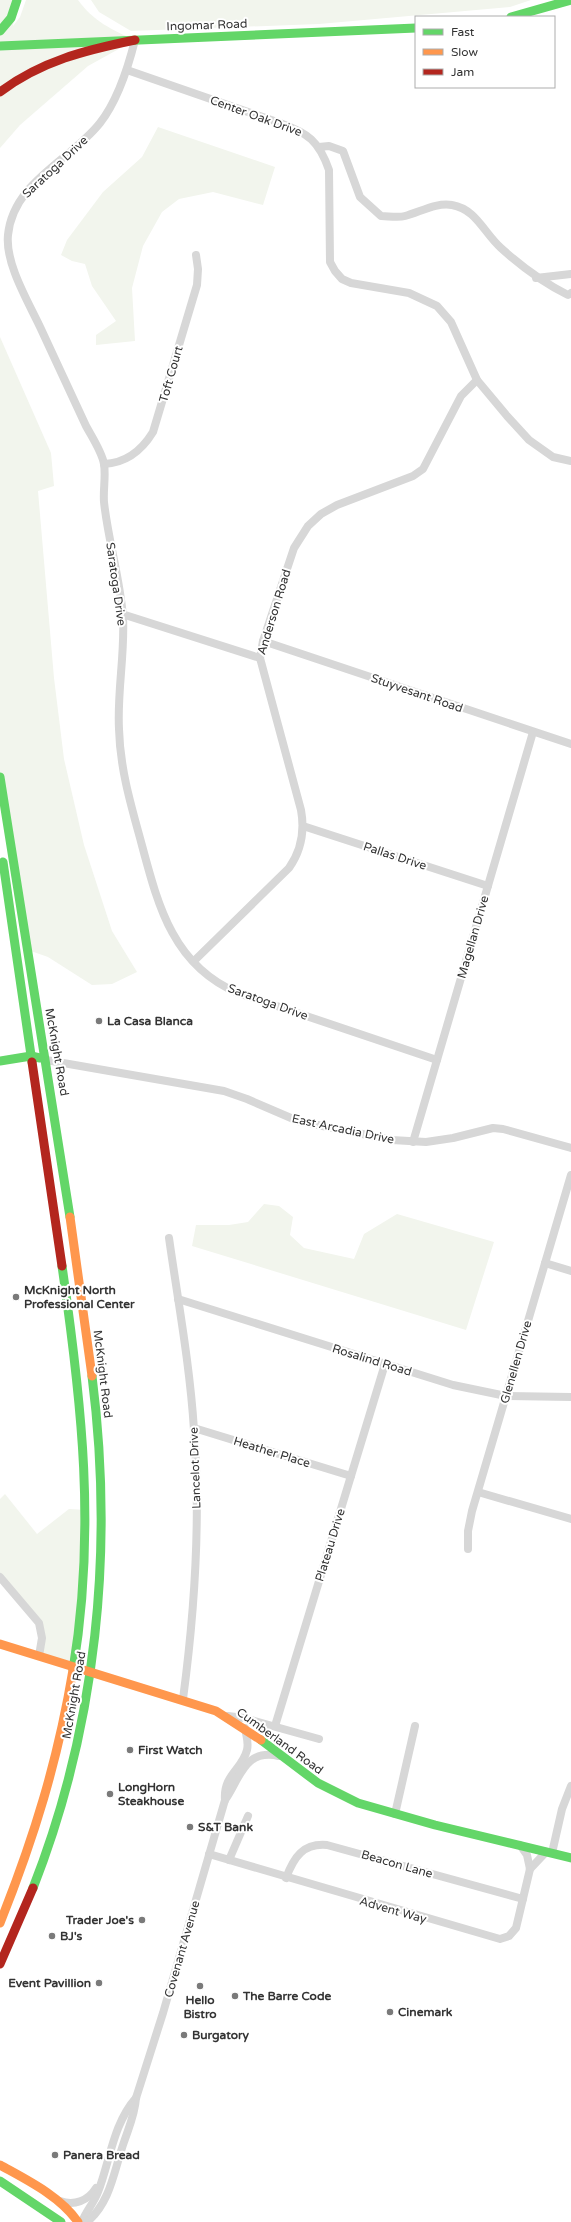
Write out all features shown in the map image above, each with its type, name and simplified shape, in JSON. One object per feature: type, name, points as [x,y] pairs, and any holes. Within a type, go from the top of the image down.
[{"type":"main road","points":[[0,31],[11,18],[17,0]]},
{"type":"main road","points":[[515,16],[571,0]]},
{"type":"main road","name":"Ingomar Road","points":[[0,46],[415,28]]},
{"type":"main road","points":[[0,92],[27,74],[56,60],[85,51],[135,40]]},
{"type":"main road","name":"McKnight Road","points":[[0,777],[76,1252],[95,1402],[102,1483],[102,1567],[91,1673],[78,1740],[57,1822],[33,1891],[0,1964]]},
{"type":"main road","name":"McKnight Road","points":[[0,1923],[28,1854],[49,1787],[62,1736],[75,1667],[83,1595],[86,1538],[84,1424],[76,1360],[1,851]]},
{"type":"main road","points":[[0,1061],[31,1059],[46,1060]]},
{"type":"main road","points":[[0,1068],[31,1059]]},
{"type":"main road","name":"Cumberland Road","points":[[0,1644],[91,1673],[183,1699],[226,1716],[245,1728],[308,1778],[335,1793],[395,1814],[571,1858]]},
{"type":"main road","points":[[0,2165],[55,2200],[74,2215],[78,2222]]},
{"type":"main road","points":[[0,2181],[61,2222]]},
{"type":"street","name":"Saratoga Drive","points":[[135,40],[127,70],[100,124],[34,184],[20,200],[11,218],[7,240],[8,251],[20,283],[104,464],[104,502],[122,614],[123,640],[118,712],[123,771],[158,906],[175,938],[194,961],[217,981],[238,993],[437,1060]]},
{"type":"street","name":"Center Oak Drive","points":[[127,70],[301,130],[319,147],[329,170],[330,262],[334,271],[351,283],[409,293],[438,306],[451,322],[477,380],[529,440],[554,457],[571,461]]},
{"type":"street","points":[[319,147],[333,147],[343,151],[360,197],[381,216],[404,217],[427,208],[451,204],[471,212],[499,246],[536,278],[568,295],[571,294]]},
{"type":"street","name":"Toft Court","points":[[104,464],[114,464],[129,457],[143,446],[153,432],[197,285],[198,269],[196,255]]},
{"type":"street","points":[[536,278],[571,274]]},
{"type":"street","name":"Anderson Road","points":[[194,961],[289,868],[300,847],[303,826],[260,658],[263,641],[294,548],[308,526],[321,514],[338,504],[380,490],[421,471],[428,463],[461,396],[477,380]]},
{"type":"street","points":[[122,614],[260,658]]},
{"type":"street","name":"Stuyvesant Road","points":[[263,641],[571,744]]},
{"type":"street","name":"Magellan Drive","points":[[413,1142],[533,732]]},
{"type":"street","name":"Pallas Drive","points":[[303,826],[488,886]]},
{"type":"street","name":"East Arcadia Drive","points":[[46,1060],[218,1090],[247,1099],[298,1121],[392,1140],[426,1142],[453,1138],[493,1128],[517,1132],[571,1148]]},
{"type":"street","name":"Glenellen Drive","points":[[468,1549],[468,1531],[478,1492],[571,1175]]},
{"type":"street","name":"Lancelot Drive","points":[[169,1238],[194,1428],[197,1492],[197,1560],[192,1630],[183,1699]]},
{"type":"street","points":[[545,1263],[571,1271]]},
{"type":"street","name":"Rosalind Road","points":[[178,1299],[453,1385],[506,1396],[571,1397]]},
{"type":"street","name":"Plateau Drive","points":[[275,1726],[385,1364]]},
{"type":"street","name":"Heather Place","points":[[194,1428],[351,1476]]},
{"type":"street","points":[[478,1492],[571,1519]]},
{"type":"street","points":[[0,1577],[39,1623],[42,1638],[39,1656]]},
{"type":"street","points":[[226,1716],[244,1718],[319,1739]]},
{"type":"street","points":[[395,1814],[415,1726]]},
{"type":"street","name":"Covenant Avenue","points":[[225,1800],[224,1791],[227,1781],[247,1749],[245,1728]]},
{"type":"street","name":"Covenant Avenue","points":[[87,2222],[101,2206],[110,2187],[136,2109],[136,2098],[159,2028],[225,1800],[241,1771],[254,1759],[267,1754],[280,1756]]},
{"type":"street","points":[[520,1846],[527,1855],[530,1869],[549,1853],[562,1809],[571,1786]]},
{"type":"street","points":[[229,1860],[248,1816]]},
{"type":"street","name":"Beacon Lane","points":[[286,1878],[293,1861],[301,1851],[313,1846],[327,1845],[523,1899]]},
{"type":"street","name":"Advent Way","points":[[209,1854],[286,1878],[500,1939],[513,1933],[519,1920],[530,1869]]},
{"type":"street","name":"Covenant Avenue","points":[[82,2222],[98,2192],[113,2141],[128,2107],[136,2098]]},
{"type":"street","points":[[55,2200],[64,2203],[78,2202],[91,2195],[101,2181]]},
{"type":"shaded area","points":[[0,0],[17,0],[13,26],[20,17],[26,0],[78,0],[90,14],[104,24],[135,40],[88,66],[20,125],[0,148]]},
{"type":"shaded area","points":[[91,0],[531,0],[510,7],[319,24],[131,31],[99,12]]},
{"type":"shaded area","points":[[158,127],[275,167],[263,205],[213,192],[179,199],[162,212],[143,246],[132,288],[135,341],[96,345],[96,335],[116,321],[92,286],[85,264],[72,261],[61,255],[67,240],[103,192],[142,157]]},
{"type":"shaded area","points":[[0,337],[51,453],[54,486],[38,491],[54,678],[64,759],[84,845],[112,931],[137,972],[112,984],[92,985],[48,957],[28,950],[0,777]]},
{"type":"shaded area","points":[[264,1204],[279,1206],[293,1217],[290,1235],[304,1248],[354,1259],[364,1234],[397,1214],[494,1242],[466,1330],[192,1246],[196,1225],[229,1225],[248,1222]]},
{"type":"shaded area","points":[[5,1494],[37,1534],[69,1509],[87,1510],[75,1667],[39,1656],[42,1633],[0,1577],[0,1499]]},
{"type":"traffic: fast","points":[[0,31],[11,18],[17,0]]},
{"type":"traffic: fast","points":[[515,16],[571,0]]},
{"type":"traffic: fast","points":[[0,46],[415,28]]},
{"type":"traffic: fast","points":[[0,777],[70,1217]]},
{"type":"traffic: fast","points":[[3,862],[32,1062]]},
{"type":"traffic: fast","points":[[0,1061],[31,1056],[40,1058]]},
{"type":"traffic: fast","points":[[62,1266],[75,1368],[84,1468],[84,1568],[80,1618],[73,1670]]},
{"type":"traffic: fast","points":[[33,1888],[55,1826],[72,1764],[86,1700],[95,1636],[100,1571],[101,1506],[98,1441],[92,1376]]},
{"type":"traffic: fast","points":[[261,1740],[318,1783],[358,1803],[435,1825],[571,1858]]},
{"type":"traffic: fast","points":[[0,2181],[61,2222]]},
{"type":"traffic: slow","points":[[70,1217],[92,1376]]},
{"type":"traffic: slow","points":[[0,1644],[216,1711],[261,1740]]},
{"type":"traffic: slow","points":[[0,1923],[24,1860],[44,1798],[60,1736],[73,1670]]},
{"type":"traffic: slow","points":[[0,2165],[53,2196],[78,2222]]},
{"type":"traffic: jam","points":[[0,92],[32,72],[64,58],[135,40]]},
{"type":"traffic: jam","points":[[32,1062],[62,1266]]},
{"type":"traffic: jam","points":[[0,1964],[33,1888]]},
{"type":"place","name":"La Casa Blanca","points":[[99,1021]]},
{"type":"place","name":"McKnight North Professional Center","points":[[16,1297]]},
{"type":"place","name":"First Watch","points":[[130,1750]]},
{"type":"place","name":"LongHorn Steakhouse","points":[[110,1794]]},
{"type":"place","name":"S&T Bank","points":[[190,1827]]},
{"type":"place","name":"Trader Joe's","points":[[142,1920]]},
{"type":"place","name":"BJ's","points":[[52,1936]]},
{"type":"place","name":"Event Pavillion","points":[[99,1983]]},
{"type":"place","name":"Hello Bistro","points":[[200,1986]]},
{"type":"place","name":"The Barre Code","points":[[235,1996]]},
{"type":"place","name":"Cinemark","points":[[390,2012]]},
{"type":"place","name":"Burgatory","points":[[184,2035]]},
{"type":"place","name":"Panera Bread","points":[[55,2155]]}]
